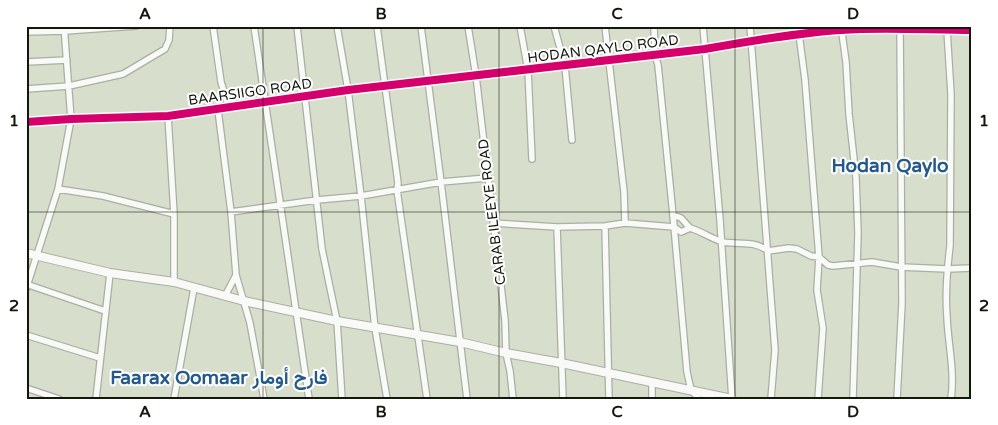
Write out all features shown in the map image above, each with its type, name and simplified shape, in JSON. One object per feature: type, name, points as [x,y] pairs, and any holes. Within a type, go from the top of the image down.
[{"type":"street","points":[[26,32],[136,26]]},
{"type":"street","points":[[26,89],[69,86],[122,74],[167,46],[170,26]]},
{"type":"street","points":[[213,26],[221,82],[230,108]]},
{"type":"street","points":[[254,26],[308,399]]},
{"type":"street","points":[[297,26],[322,249],[336,321],[342,399]]},
{"type":"street","points":[[337,26],[348,90],[375,328],[387,399]]},
{"type":"street","points":[[377,26],[398,183],[397,190],[428,399]]},
{"type":"street","points":[[421,26],[467,399]]},
{"type":"street","name":"CARAB ILEEYE ROAD","points":[[468,26],[476,76],[505,320],[506,354],[513,399]]},
{"type":"street","points":[[520,26],[528,70],[532,159]]},
{"type":"street","points":[[554,26],[565,66],[572,140]]},
{"type":"street","points":[[606,26],[624,192],[625,223]]},
{"type":"street","points":[[654,26],[655,55],[658,65],[674,215],[686,372],[691,390],[699,399]]},
{"type":"street","points":[[26,253],[110,273],[174,282],[244,301],[336,321],[460,342],[506,354],[608,372],[732,399],[722,241],[703,26]]},
{"type":"street","points":[[750,26],[775,350],[771,399]]},
{"type":"street","points":[[798,26],[805,80],[819,257],[817,290],[823,328],[818,399]]},
{"type":"street","points":[[897,399],[902,303],[901,27]]},
{"type":"street","name":"HODAN QAYLO ROAD","points":[[476,76],[705,49],[841,28],[901,27],[972,30]]},
{"type":"street","points":[[841,28],[846,62],[856,178],[858,264],[853,399]]},
{"type":"street","points":[[65,29],[71,119],[58,189],[27,286],[105,311]]},
{"type":"street","points":[[941,29],[951,94],[950,246],[947,269],[951,399]]},
{"type":"street","points":[[26,62],[67,60]]},
{"type":"street","name":"BAARSIIGO ROAD","points":[[26,122],[168,116],[348,90],[476,76]]},
{"type":"street","points":[[218,110],[231,212],[236,275],[257,358],[264,399]]},
{"type":"street","points":[[168,116],[174,214],[174,282]]},
{"type":"street","points":[[231,212],[280,204],[361,196],[441,182],[487,178]]},
{"type":"street","points":[[58,189],[103,196],[174,214]]},
{"type":"street","points":[[674,215],[681,218],[690,228],[705,232],[722,241],[750,242],[768,250],[798,249],[811,256],[819,257],[833,266],[872,262],[947,269],[972,268]]},
{"type":"street","points":[[492,223],[557,227],[605,226],[625,223],[674,227],[680,232],[690,228]]},
{"type":"street","points":[[605,226],[609,399]]},
{"type":"street","points":[[557,227],[563,399]]},
{"type":"street","points":[[96,399],[110,273]]},
{"type":"street","points":[[225,296],[236,275]]},
{"type":"street","points":[[174,399],[194,288]]},
{"type":"street","points":[[26,335],[100,358]]},
{"type":"street","points":[[652,382],[652,399]]},
{"type":"street","points":[[26,388],[51,398],[59,399]]},
{"type":"cycle path","points":[[26,122],[168,116],[348,90],[705,49],[824,31],[874,29],[972,30]]},
{"type":"district","name":"Hodan Qaylo","points":[[890,166]]},
{"type":"district","name":"Faarax Oomaar فارح أومار","points":[[219,378]]}]
